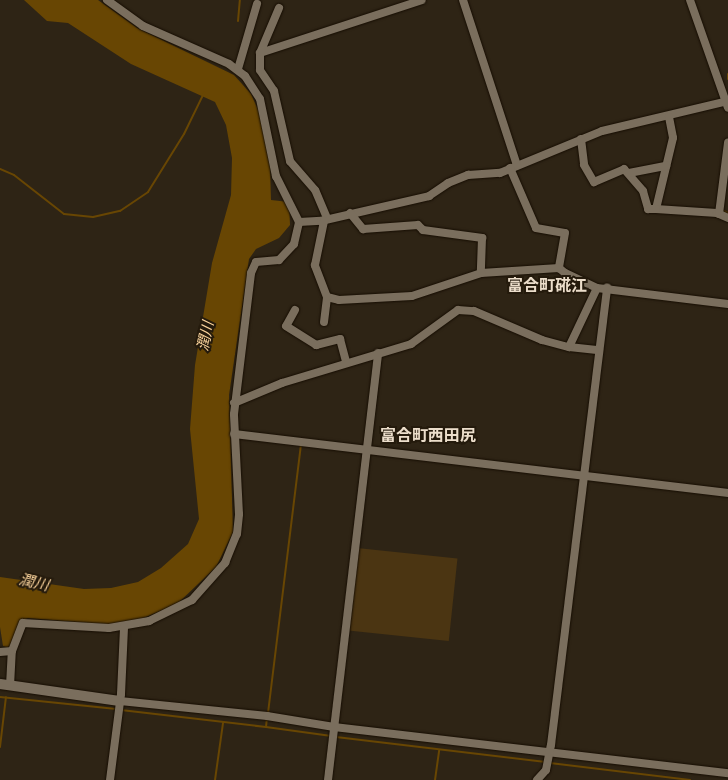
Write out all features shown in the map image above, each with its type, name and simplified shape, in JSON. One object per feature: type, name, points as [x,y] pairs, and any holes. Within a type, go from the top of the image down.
[{"type":"street","points":[[107,0],[143,26],[238,69],[260,98],[276,176],[301,222],[294,244],[279,260],[256,262],[252,273],[234,403],[234,434],[239,514],[237,534],[225,563],[211,582],[182,606],[149,621],[124,627],[91,628],[29,620],[23,622],[12,651],[5,685],[120,701],[263,715],[334,728],[549,754],[728,773]]},
{"type":"street","points":[[260,53],[422,0]]},
{"type":"street","points":[[463,0],[513,166],[536,228],[565,233],[560,268]]},
{"type":"street","points":[[301,222],[324,220],[429,196],[448,183],[468,175],[500,173],[513,166],[581,139],[633,122],[727,104],[690,0]]},
{"type":"street","points":[[238,69],[257,4]]},
{"type":"street","points":[[279,8],[260,53],[260,70],[274,91],[290,161],[315,190],[324,220],[315,265],[327,297],[324,322]]},
{"type":"street","points":[[656,209],[672,138],[669,116]]},
{"type":"street","points":[[581,139],[584,165],[594,182],[624,169],[643,191],[648,209],[719,214],[728,218]]},
{"type":"street","points":[[719,214],[728,143]]},
{"type":"street","points":[[629,173],[666,166]]},
{"type":"street","points":[[350,213],[363,229],[418,225],[423,230],[482,238],[484,240],[481,273]]},
{"type":"street","points":[[327,297],[339,300],[412,296],[481,273],[560,268],[597,288],[607,287],[651,297],[728,304]]},
{"type":"street","points":[[537,780],[546,770],[549,754],[597,350],[607,287]]},
{"type":"street","points":[[569,347],[597,288]]},
{"type":"street","points":[[295,310],[286,326],[316,345],[340,340],[346,362]]},
{"type":"street","points":[[234,403],[298,378],[346,362],[411,344],[458,310],[474,311],[542,340],[569,347],[597,350]]},
{"type":"street","points":[[328,780],[368,450],[378,353]]},
{"type":"street","points":[[234,434],[728,493]]},
{"type":"street","points":[[110,780],[119,714],[124,627]]},
{"type":"street","points":[[0,652],[12,651]]},
{"type":"shaded area","points":[[357,548],[457,559],[449,641],[348,631]]},
{"type":"water","name":"潤川","points":[[24,0],[98,0],[137,28],[234,75],[251,94],[259,112],[270,167],[271,200],[289,202],[290,225],[279,238],[256,249],[249,259],[229,395],[233,532],[216,567],[177,604],[136,621],[114,625],[28,618],[22,620],[10,648],[3,646],[0,627],[0,577],[84,589],[111,588],[138,582],[161,568],[188,544],[199,519],[190,429],[195,365],[212,263],[231,195],[232,158],[226,125],[215,102],[131,64],[68,23],[47,21]]},
{"type":"waterway","points":[[238,21],[240,0]]},
{"type":"waterway","points":[[728,74],[728,79]]},
{"type":"waterway","points":[[0,169],[14,175],[64,214],[93,217],[120,211],[148,192],[184,134],[204,93]]},
{"type":"waterway","points":[[722,210],[728,213]]},
{"type":"waterway","points":[[268,713],[301,444]]},
{"type":"waterway","points":[[0,697],[116,709]]},
{"type":"waterway","points":[[0,747],[6,697]]},
{"type":"waterway","points":[[121,710],[266,727],[267,717]]},
{"type":"waterway","points":[[215,780],[223,723]]},
{"type":"waterway","points":[[266,727],[331,736]]},
{"type":"waterway","points":[[336,737],[546,762]]},
{"type":"waterway","points":[[435,780],[439,750]]},
{"type":"waterway","points":[[550,763],[690,780]]},
{"type":"district","name":"富合町硴江","points":[[547,286]]},
{"type":"district","name":"富合町西田尻","points":[[428,436]]}]
